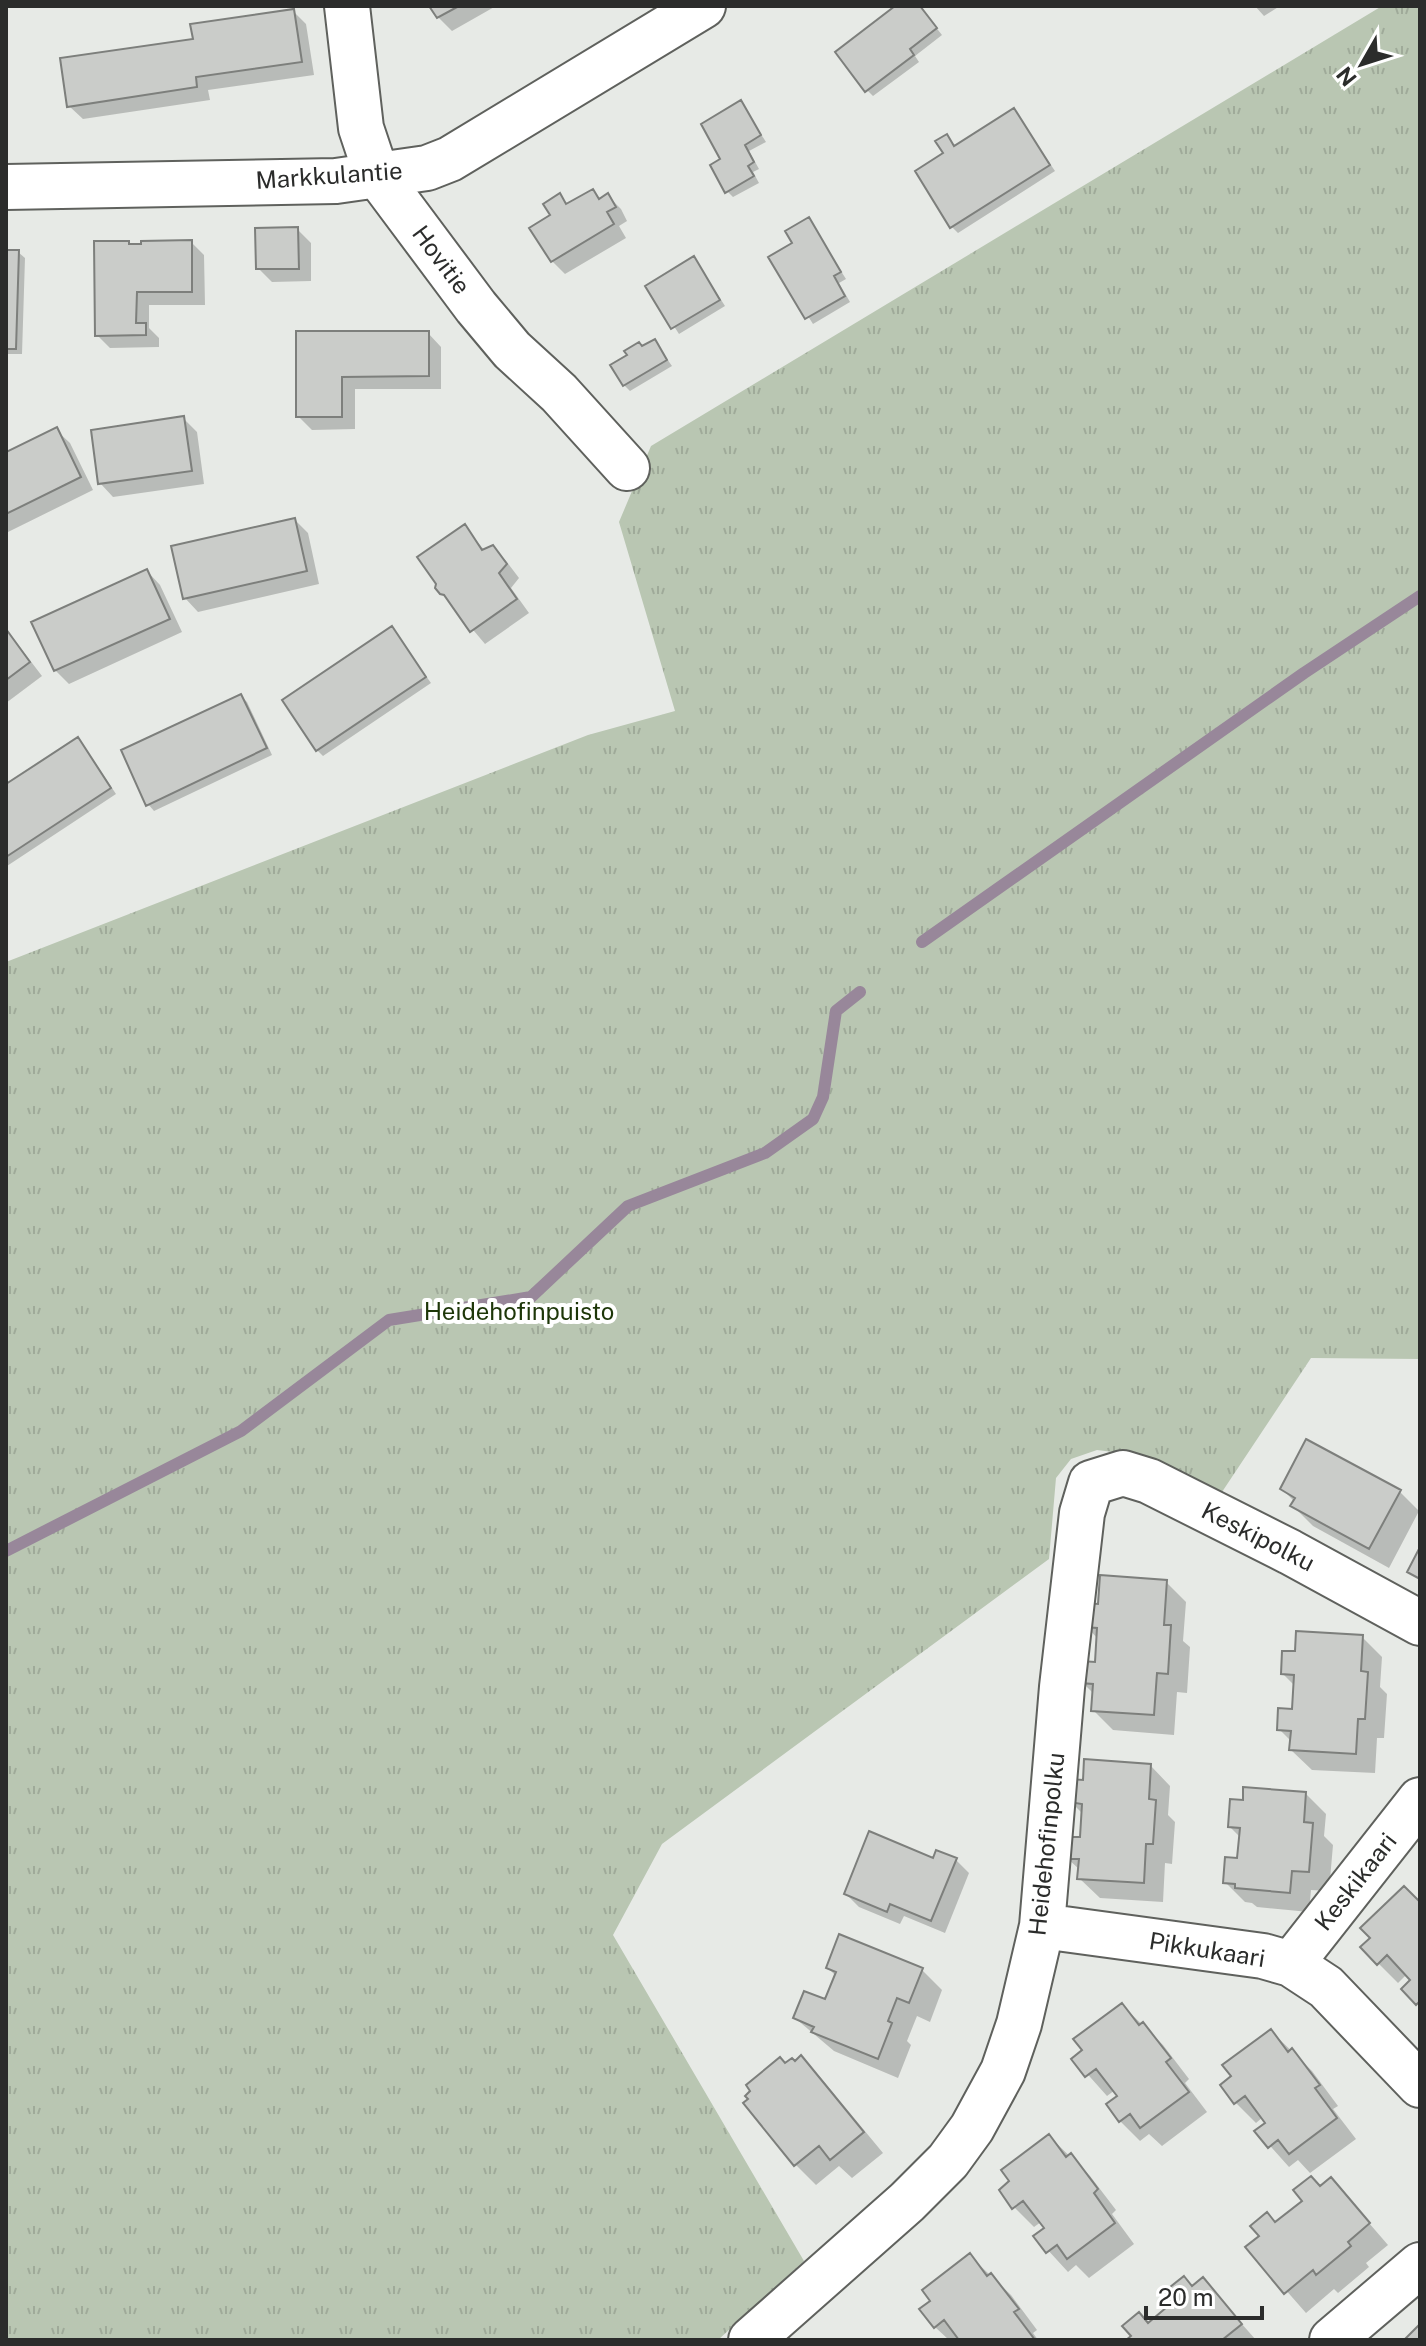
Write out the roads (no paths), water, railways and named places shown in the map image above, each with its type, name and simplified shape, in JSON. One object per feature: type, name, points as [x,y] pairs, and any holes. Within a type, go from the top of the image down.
[{"type":"street","name":"Hovitie","points":[[347,6],[361,128],[376,173],[512,350],[559,393],[627,468]]},
{"type":"street","name":"Markkulantie","points":[[6,187],[336,181],[427,168],[450,159],[703,6]]},
{"type":"street","name":"Keskipolku","points":[[1091,1483],[1123,1473],[1149,1481],[1290,1552],[1420,1623]]},
{"type":"street","name":"Heidehofinpolku","points":[[751,2340],[907,2202],[948,2161],[972,2128],[1003,2071],[1019,2024],[1042,1926],[1062,1687],[1082,1513],[1091,1483]]},
{"type":"street","name":"Keskikaari","points":[[1291,1964],[1420,1800]]},
{"type":"street","name":"Pikkukaari","points":[[1042,1926],[1263,1956],[1291,1964],[1326,1987],[1420,2085]]},
{"type":"street","points":[[1332,2340],[1420,2265]]},
{"type":"waterway","points":[[922,942],[1304,673],[1420,596]]},
{"type":"waterway","points":[[6,1551],[241,1431],[389,1320],[531,1297],[628,1206],[765,1153],[813,1119],[823,1097],[836,1011],[860,992]]},
{"type":"park label","name":"Heidehofinpuisto","points":[[519,1312]]}]
